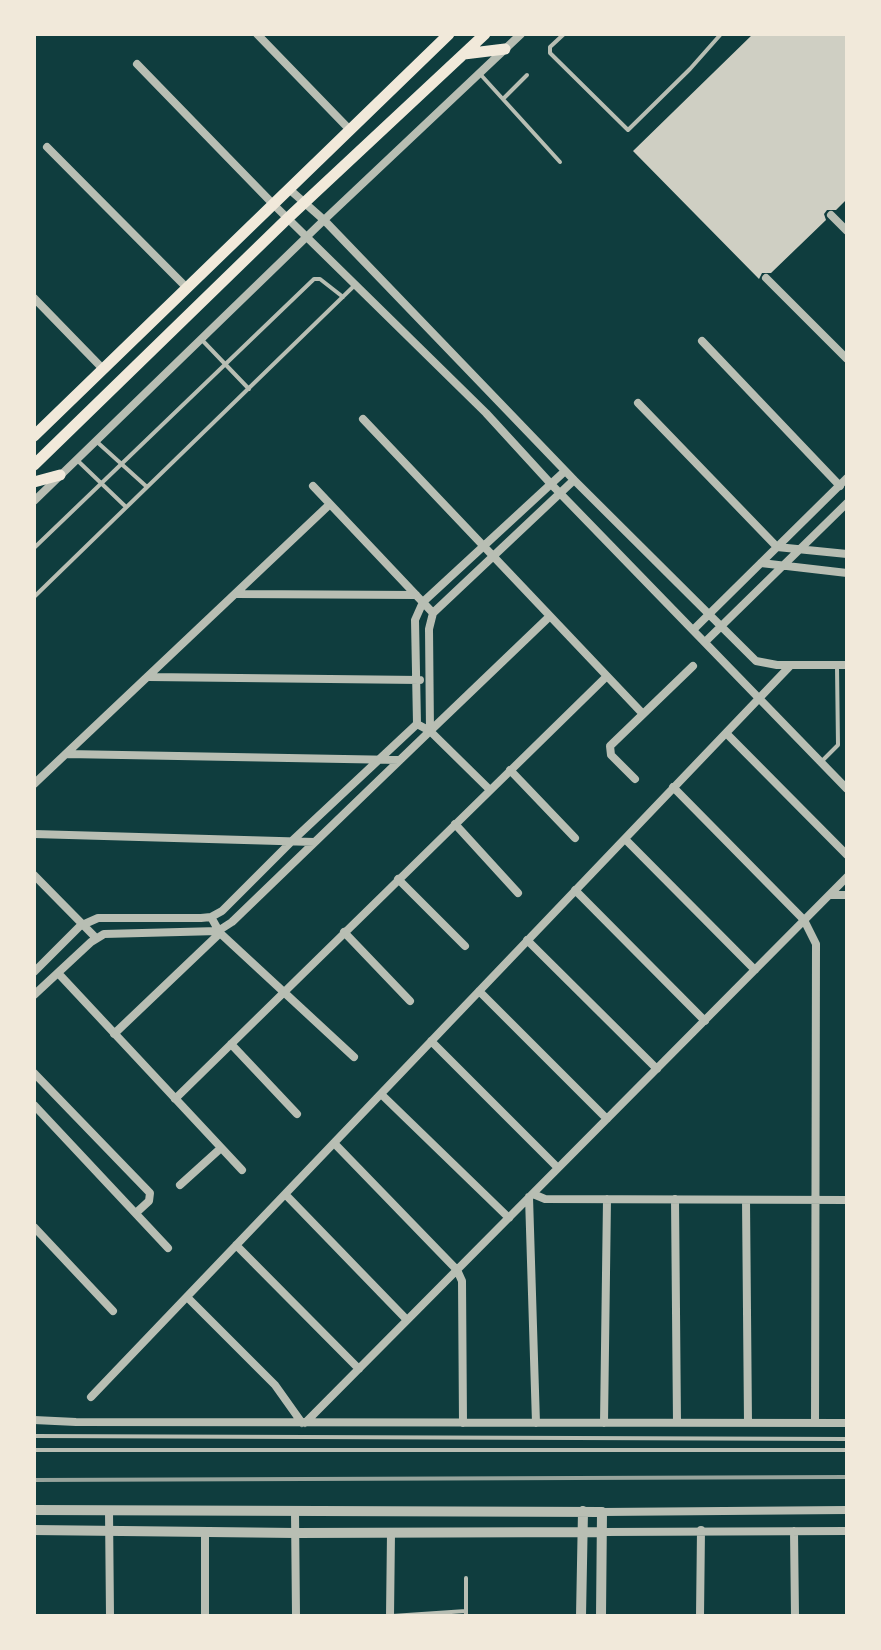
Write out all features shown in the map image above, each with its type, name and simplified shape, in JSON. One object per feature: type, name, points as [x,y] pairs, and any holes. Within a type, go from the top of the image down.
[{"type":"main road","points":[[34,436],[449,34]]},
{"type":"main road","points":[[34,465],[288,218],[485,34]]},
{"type":"main road","points":[[463,54],[505,49]]},
{"type":"main road","points":[[34,482],[60,475]]},
{"type":"street","points":[[257,34],[350,130]]},
{"type":"street","points":[[34,501],[521,34]]},
{"type":"street","points":[[137,64],[273,204],[486,413],[847,789]]},
{"type":"street","points":[[47,147],[187,288]]},
{"type":"street","points":[[289,189],[324,220],[565,471],[756,661],[766,665],[847,665]]},
{"type":"street","points":[[831,215],[847,231]]},
{"type":"street","points":[[766,278],[847,359]]},
{"type":"street","points":[[34,298],[103,369]]},
{"type":"street","points":[[702,341],[840,486]]},
{"type":"street","points":[[638,403],[777,547],[847,554]]},
{"type":"street","points":[[363,419],[643,714]]},
{"type":"street","points":[[237,594],[419,598],[484,546],[565,471]]},
{"type":"street","points":[[693,630],[847,478]]},
{"type":"street","points":[[430,731],[430,620],[433,613],[574,480]]},
{"type":"street","points":[[313,486],[433,613]]},
{"type":"street","points":[[705,642],[847,503]]},
{"type":"street","points":[[34,784],[330,504]]},
{"type":"street","points":[[761,563],[847,573]]},
{"type":"street","points":[[34,972],[83,924],[109,917],[211,917],[222,911],[417,724],[415,620],[419,598]]},
{"type":"street","points":[[114,1034],[550,616]]},
{"type":"street","points":[[635,779],[611,755],[610,746],[693,666]]},
{"type":"street","points":[[91,1397],[790,666]]},
{"type":"street","points":[[175,1099],[607,676]]},
{"type":"street","points":[[149,677],[429,680]]},
{"type":"street","points":[[417,724],[430,731],[490,790]]},
{"type":"street","points":[[726,733],[847,855]]},
{"type":"street","points":[[66,754],[399,760]]},
{"type":"street","points":[[510,770],[575,838]]},
{"type":"street","points":[[673,787],[804,920],[816,944],[815,1423]]},
{"type":"street","points":[[455,824],[518,893]]},
{"type":"street","points":[[34,834],[314,842]]},
{"type":"street","points":[[625,839],[755,970]]},
{"type":"street","points":[[34,875],[96,938]]},
{"type":"street","points":[[304,1423],[847,877]]},
{"type":"street","points":[[398,879],[465,946]]},
{"type":"street","points":[[575,890],[705,1021]]},
{"type":"street","points":[[830,895],[847,895]]},
{"type":"street","points":[[211,917],[219,932],[354,1057]]},
{"type":"street","points":[[34,995],[96,938],[111,933],[219,932]]},
{"type":"street","points":[[344,932],[410,1001]]},
{"type":"street","points":[[527,940],[657,1069]]},
{"type":"street","points":[[58,973],[242,1170]]},
{"type":"street","points":[[479,991],[607,1119]]},
{"type":"street","points":[[431,1041],[558,1168]]},
{"type":"street","points":[[231,1044],[297,1114]]},
{"type":"street","points":[[34,1073],[147,1190],[150,1199],[137,1212]]},
{"type":"street","points":[[381,1094],[509,1218]]},
{"type":"street","points":[[34,1105],[168,1248]]},
{"type":"street","points":[[334,1143],[457,1270],[462,1281],[463,1423]]},
{"type":"street","points":[[180,1185],[221,1148]]},
{"type":"street","points":[[285,1194],[407,1320]]},
{"type":"street","points":[[531,1195],[545,1199],[847,1200]]},
{"type":"street","points":[[531,1195],[536,1423]]},
{"type":"street","points":[[604,1423],[607,1199]]},
{"type":"street","points":[[675,1199],[677,1423]]},
{"type":"street","points":[[746,1200],[748,1423]]},
{"type":"street","points":[[34,1227],[113,1311]]},
{"type":"street","points":[[236,1245],[359,1369]]},
{"type":"street","points":[[187,1297],[275,1385],[304,1423]]},
{"type":"street","points":[[34,1420],[847,1423]]},
{"type":"street","points":[[34,1510],[847,1510]]},
{"type":"street","points":[[109,1511],[110,1616]]},
{"type":"street","points":[[581,1616],[583,1511]]},
{"type":"street","points":[[295,1512],[296,1616]]},
{"type":"street","points":[[601,1616],[602,1512]]},
{"type":"street","points":[[34,1530],[296,1533],[847,1531]]},
{"type":"street","points":[[700,1616],[701,1530]]},
{"type":"street","points":[[794,1531],[795,1616]]},
{"type":"street","points":[[205,1532],[205,1616]]},
{"type":"street","points":[[390,1616],[391,1533]]},
{"type":"lane","points":[[564,34],[550,47],[550,53],[628,130],[721,34]]},
{"type":"lane","points":[[479,73],[560,162]]},
{"type":"lane","points":[[503,99],[527,75]]},
{"type":"lane","points":[[34,548],[314,279],[320,279],[343,297]]},
{"type":"lane","points":[[34,597],[356,284]]},
{"type":"lane","points":[[201,339],[250,390]]},
{"type":"lane","points":[[96,441],[147,487]]},
{"type":"lane","points":[[76,460],[126,507]]},
{"type":"lane","points":[[821,762],[838,745],[836,665]]},
{"type":"lane","points":[[34,1436],[847,1439]]},
{"type":"lane","points":[[34,1450],[847,1450]]},
{"type":"lane","points":[[390,1616],[466,1613],[466,1578]]},
{"type":"building","points":[[753,34],[847,34],[847,199],[836,210],[827,210],[824,214],[826,220],[771,273],[762,273],[759,279],[633,151]]},
{"type":"railway","points":[[34,1480],[847,1477]]}]
